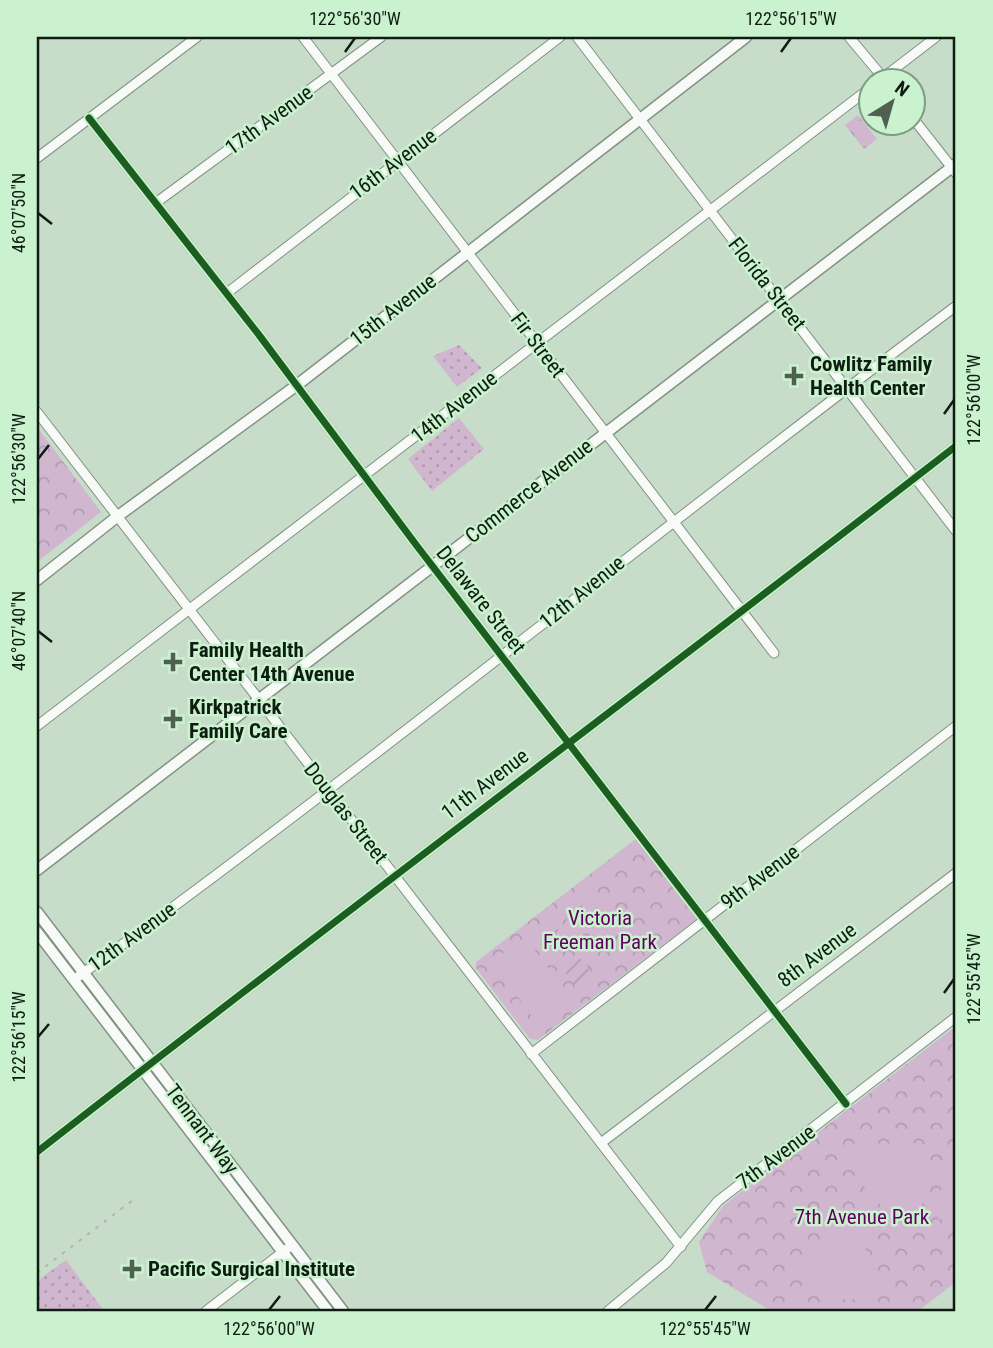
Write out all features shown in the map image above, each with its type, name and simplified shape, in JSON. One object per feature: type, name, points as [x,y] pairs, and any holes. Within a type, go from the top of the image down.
[{"type":"main road","name":"15th Avenue","points":[[37,580],[118,516],[297,385],[746,37]]},
{"type":"main road","name":"Commerce Avenue","points":[[37,870],[433,567],[605,431],[955,168]]},
{"type":"main road","name":"Tennant Way","points":[[37,912],[143,1070],[287,1249],[343,1311]]},
{"type":"main road","name":"Tennant Way","points":[[37,932],[152,1062],[287,1249],[328,1311]]},
{"type":"street","points":[[37,158],[197,37]]},
{"type":"street","name":"Fir Street","points":[[303,37],[774,653]]},
{"type":"street","name":"17th Avenue","points":[[157,202],[381,37]]},
{"type":"street","name":"16th Avenue","points":[[227,293],[560,37]]},
{"type":"street","name":"Florida Street","points":[[577,37],[956,531]]},
{"type":"street","points":[[849,37],[871,66]]},
{"type":"street","points":[[900,66],[936,37]]},
{"type":"street","name":"14th Avenue","points":[[37,726],[856,99]]},
{"type":"street","name":"Delaware Street","points":[[89,118],[227,293],[433,567],[706,918],[846,1104]]},
{"type":"street","points":[[926,134],[955,168]]},
{"type":"street","name":"12th Avenue","points":[[78,976],[502,656],[672,521],[956,306]]},
{"type":"street","name":"Douglas Street","points":[[37,412],[681,1247]]},
{"type":"street","name":"11th Avenue","points":[[37,1152],[394,875],[956,446]]},
{"type":"street","name":"9th Avenue","points":[[531,1054],[956,726]]},
{"type":"street","name":"8th Avenue","points":[[601,1143],[956,873]]},
{"type":"street","name":"7th Avenue","points":[[608,1311],[681,1247],[718,1201],[956,1017]]},
{"type":"street","points":[[206,1311],[287,1249]]},
{"type":"green space","points":[[856,117],[856,136],[875,136],[877,139],[864,149],[845,125]]},
{"type":"green space","points":[[459,345],[482,368],[457,387],[433,356]]},
{"type":"green space","points":[[459,418],[484,449],[432,491],[408,459]]},
{"type":"green space","points":[[37,427],[101,512],[37,562]]},
{"type":"green space","name":"Victoria Freeman Park","points":[[637,838],[698,918],[538,1040],[530,1039],[476,968],[476,962]]},
{"type":"green space","points":[[588,887],[603,907],[590,916],[575,897]]},
{"type":"green space","points":[[573,899],[587,919],[574,929],[559,909]]},
{"type":"green space","points":[[553,923],[567,941],[551,953],[537,935]]},
{"type":"green space","points":[[525,937],[572,1000],[538,1025],[492,961]]},
{"type":"green space","points":[[578,955],[593,974],[576,987],[562,968]]},
{"type":"green space","name":"7th Avenue Park","points":[[956,1026],[956,1282],[918,1311],[771,1311],[707,1272],[699,1242],[723,1206]]},
{"type":"green space","points":[[922,1143],[928,1149],[921,1216],[906,1216],[893,1212],[871,1196],[863,1185],[857,1172],[853,1144]]},
{"type":"green space","points":[[949,1146],[956,1148],[956,1221],[938,1219],[945,1150]]},
{"type":"green space","points":[[845,1225],[852,1227],[887,1286],[874,1294],[860,1298],[834,1298],[810,1287],[788,1268]]},
{"type":"green space","points":[[66,1260],[104,1311],[37,1311],[37,1281]]},
{"type":"railway","points":[[37,1273],[133,1200]]},
{"type":"cycle path","points":[[89,118],[259,335],[417,546],[846,1104]]},
{"type":"cycle path","points":[[37,1152],[956,446]]},
{"type":"place","name":"Cowlitz Family Health Center","points":[[794,376]]},
{"type":"place","name":"Family Health Center 14th Avenue","points":[[173,662]]},
{"type":"place","name":"Kirkpatrick Family Care","points":[[173,719]]},
{"type":"place","name":"Pacific Surgical Institute","points":[[132,1269]]}]
